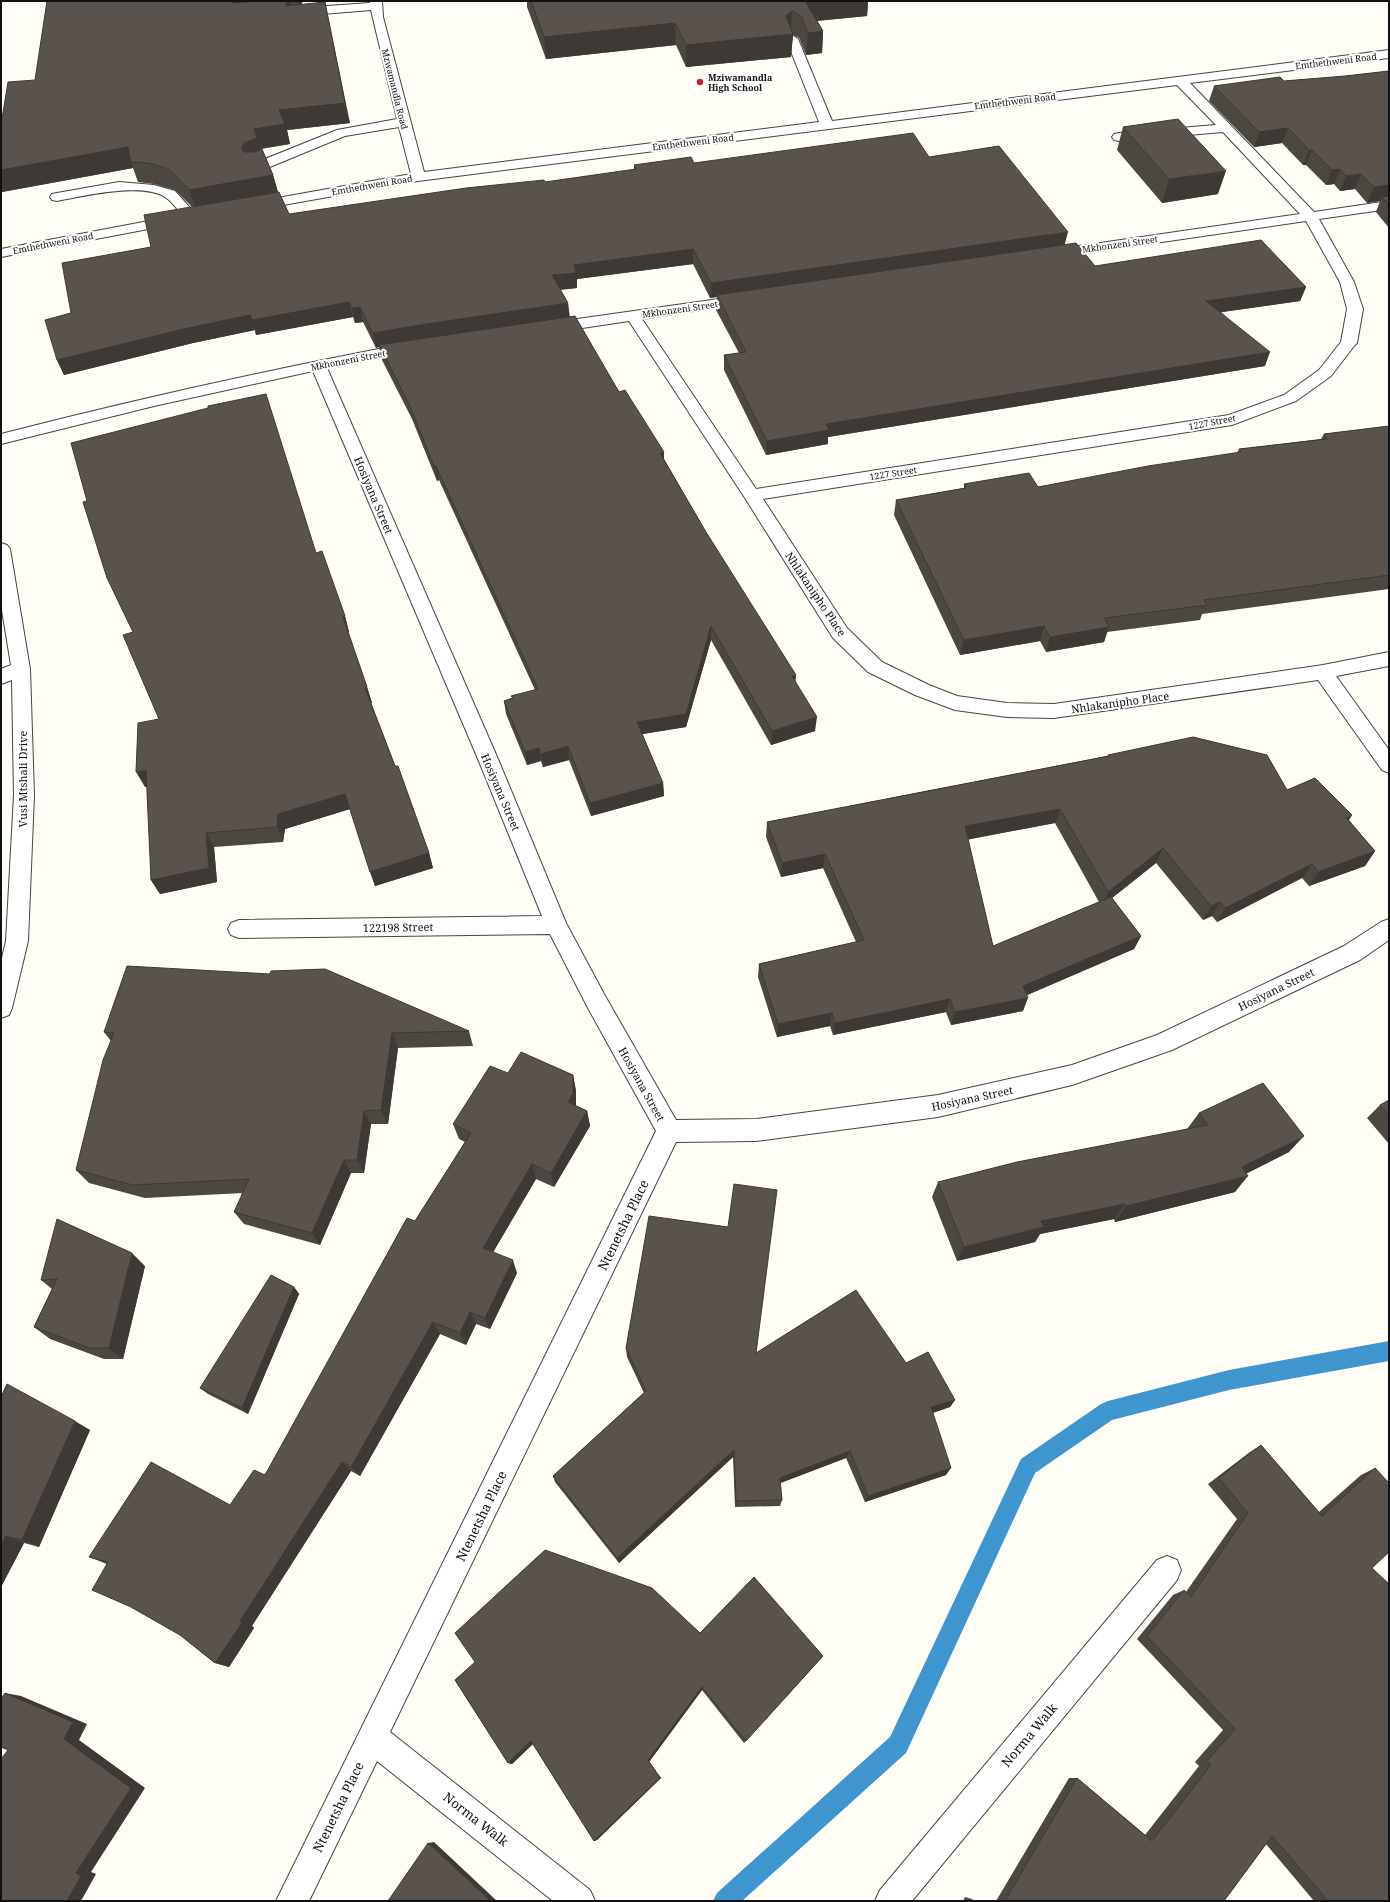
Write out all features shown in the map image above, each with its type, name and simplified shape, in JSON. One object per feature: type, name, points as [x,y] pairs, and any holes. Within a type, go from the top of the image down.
[{"type":"street","points":[[284,14],[376,4]]},
{"type":"street","name":"Mzwamandla Road","points":[[376,4],[377,17],[418,177]]},
{"type":"street","points":[[792,38],[827,124]]},
{"type":"street","name":"Emthethweni Road","points":[[246,208],[418,177],[1389,54]]},
{"type":"street","name":"1227 Street","points":[[752,495],[1232,420],[1290,398],[1325,374],[1349,343],[1355,309],[1347,282],[1310,216],[1180,80]]},
{"type":"street","points":[[255,168],[342,132],[404,122]]},
{"type":"street","points":[[1119,137],[1227,128]]},
{"type":"street","points":[[57,197],[119,186],[154,189],[170,194],[191,217]]},
{"type":"street","name":"Mkhonzeni Street","points":[[1034,257],[1389,205]]},
{"type":"street","name":"Emthethweni Road","points":[[1,253],[206,215]]},
{"type":"street","name":"Mkhonzeni Street","points":[[538,329],[759,297]]},
{"type":"street","name":"Nhlakanipho Place","points":[[633,316],[752,495],[840,633],[875,667],[922,690],[955,703],[1007,710],[1054,711],[1323,672],[1389,659]]},
{"type":"street","name":"Mkhonzeni Street","points":[[1,439],[82,418],[318,365],[423,346]]},
{"type":"street","name":"Hosiyana Street","points":[[318,365],[488,759],[556,925],[596,1001],[669,1131],[756,1130],[938,1106],[1072,1075],[1164,1043],[1352,953],[1389,928]]},
{"type":"street","name":"Vusi Mtshali Drive","points":[[1,549],[21,669],[24,795],[17,941],[1,1008]]},
{"type":"street","points":[[1,677],[21,669]]},
{"type":"street","points":[[1323,672],[1389,765]]},
{"type":"street","name":"122198 Street","points":[[239,929],[556,925]]},
{"type":"street","name":"Ntenetsha Place","points":[[292,1901],[669,1131]]},
{"type":"street","name":"Norma Walk","points":[[891,1901],[1167,1570]]},
{"type":"street","name":"Norma Walk","points":[[372,1738],[579,1901]]},
{"type":"building","points":[[47,1],[230,1],[233,3],[288,1],[285,6],[325,2],[345,103],[279,110],[285,124],[254,129],[257,138],[244,143],[241,149],[244,152],[255,152],[262,149],[273,175],[189,190],[169,169],[148,163],[131,162],[128,147],[1,170],[1,125],[8,82],[35,80]]},
{"type":"building","points":[[531,1],[805,1],[823,31],[808,33],[801,16],[792,11],[786,16],[793,34],[686,45],[675,23],[544,37]]},
{"type":"building","points":[[1389,71],[1389,185],[1374,187],[1361,174],[1346,176],[1340,169],[1332,170],[1312,150],[1309,150],[1288,128],[1259,132],[1214,86],[1280,77],[1284,81]]},
{"type":"building","points":[[1178,119],[1226,171],[1169,179],[1123,127]]},
{"type":"building","points":[[913,133],[929,157],[999,146],[1068,232],[711,283],[693,249],[574,265],[576,273],[552,275],[568,303],[373,333],[360,307],[352,308],[349,302],[252,320],[250,315],[188,328],[57,360],[45,320],[71,313],[62,263],[151,247],[144,215],[279,192],[289,214],[466,188],[544,180],[545,182],[636,169],[634,165],[691,157],[694,163]]},
{"type":"building","points":[[1389,196],[1389,205],[1382,197]]},
{"type":"building","points":[[1261,240],[1306,287],[1206,301],[1270,352],[826,424],[829,430],[767,441],[724,355],[746,352],[717,295],[1076,243],[1095,266]]},
{"type":"building","points":[[575,316],[619,392],[625,390],[664,452],[660,453],[706,532],[796,675],[792,676],[817,717],[772,731],[711,626],[686,714],[637,722],[663,783],[590,803],[568,746],[541,754],[539,748],[525,752],[504,701],[513,698],[511,696],[538,689],[436,466],[434,466],[409,404],[379,345]]},
{"type":"building","points":[[266,394],[316,553],[322,551],[345,616],[343,617],[367,687],[365,688],[395,766],[398,766],[429,853],[370,872],[345,794],[278,814],[277,827],[206,833],[209,868],[151,880],[146,770],[136,772],[138,723],[159,719],[123,635],[133,632],[107,578],[83,502],[87,501],[71,443],[208,408],[208,406]]},
{"type":"building","points":[[1389,426],[1389,575],[1204,600],[1207,605],[1104,618],[1109,627],[1050,637],[1044,626],[964,640],[896,500],[966,488],[964,484],[1029,473],[1038,487],[1148,466],[1241,452],[1239,449],[1327,439],[1324,434]]},
{"type":"building","points":[[1193,737],[1267,755],[1287,790],[1315,778],[1352,815],[1346,818],[1375,851],[1318,872],[1312,864],[1225,908],[1220,902],[1211,906],[1163,848],[1108,892],[1060,809],[965,826],[993,946],[1111,897],[1141,936],[1023,986],[1028,998],[955,1012],[950,999],[835,1023],[832,1013],[778,1024],[759,964],[864,940],[825,854],[782,863],[767,822],[1109,756],[1108,755]]},
{"type":"building","points":[[127,966],[270,974],[271,971],[325,969],[469,1031],[392,1033],[381,1110],[364,1111],[357,1160],[344,1160],[312,1233],[234,1212],[249,1179],[133,1185],[76,1170],[103,1060],[114,1033],[104,1032]]},
{"type":"building","points":[[521,1052],[573,1075],[573,1094],[568,1102],[587,1111],[551,1173],[532,1164],[483,1248],[513,1260],[485,1318],[470,1312],[460,1333],[433,1322],[351,1467],[342,1462],[240,1621],[242,1623],[215,1663],[180,1635],[131,1607],[92,1590],[108,1562],[89,1557],[151,1462],[230,1505],[254,1470],[265,1475],[407,1218],[415,1221],[471,1133],[453,1124],[490,1066],[508,1073]]},
{"type":"building","points":[[1263,1083],[1304,1136],[1242,1167],[1248,1176],[1126,1206],[1125,1204],[1041,1221],[1044,1227],[964,1247],[938,1182],[1017,1162],[1208,1125],[1199,1113]]},
{"type":"building","points":[[1389,1100],[1389,1116],[1380,1105]]},
{"type":"building","points":[[734,1184],[777,1190],[756,1353],[856,1290],[906,1363],[928,1352],[955,1400],[931,1407],[951,1468],[868,1496],[850,1451],[780,1478],[782,1500],[736,1501],[734,1450],[617,1558],[553,1476],[646,1391],[626,1348],[649,1216],[728,1227]]},
{"type":"building","points":[[57,1219],[132,1253],[109,1348],[89,1348],[34,1327],[57,1279],[41,1280]]},
{"type":"building","points":[[271,1275],[294,1287],[242,1408],[200,1388]]},
{"type":"building","points":[[7,1384],[75,1421],[22,1540],[6,1536],[1,1546],[1,1397]]},
{"type":"building","points":[[1261,1445],[1322,1516],[1375,1468],[1389,1483],[1389,1552],[1372,1568],[1389,1584],[1389,1901],[1328,1901],[1272,1836],[1224,1901],[1005,1901],[1077,1778],[1152,1841],[1211,1765],[1207,1761],[1235,1729],[1147,1636],[1184,1590],[1191,1597],[1248,1513],[1219,1478]]},
{"type":"building","points":[[545,1550],[652,1588],[700,1633],[754,1577],[823,1656],[746,1741],[702,1687],[648,1760],[660,1778],[594,1841],[531,1741],[508,1763],[455,1680],[475,1662],[455,1633]]},
{"type":"building","points":[[5,1693],[73,1722],[64,1739],[131,1788],[76,1873],[81,1876],[67,1901],[1,1901],[1,1759],[8,1750],[1,1747],[1,1699]]},
{"type":"building","points":[[428,1843],[490,1901],[388,1901]]},
{"type":"waterway","points":[[725,1901],[898,1745],[1028,1466],[1108,1411],[1229,1380],[1389,1351]]},
{"type":"place","name":"Mziwamandla High School","points":[[700,82]]}]
